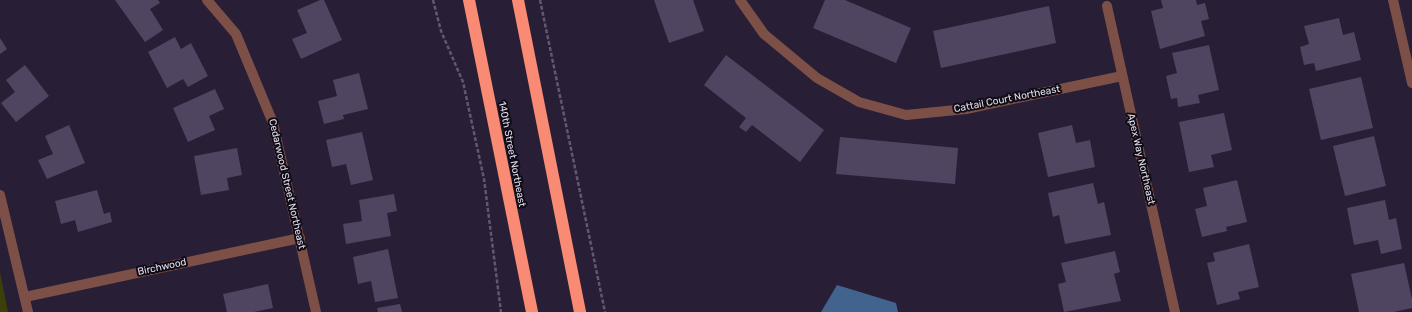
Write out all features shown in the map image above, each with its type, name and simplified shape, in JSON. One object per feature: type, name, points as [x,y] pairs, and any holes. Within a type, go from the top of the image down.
[{"type":"highway","name":"140th Street Northeast","points":[[468,0],[532,312]]},
{"type":"highway","points":[[518,0],[580,312]]},
{"type":"street","name":"Cedarwood Street Northeast","points":[[207,0],[236,34],[273,123],[316,312]]},
{"type":"street","name":"Cattail Court Northeast","points":[[740,0],[764,34],[817,78],[859,102],[906,115],[966,109],[1122,76]]},
{"type":"street","points":[[1394,0],[1412,83]]},
{"type":"street","name":"Apex Way Northeast","points":[[1107,6],[1175,312]]},
{"type":"street","points":[[0,195],[28,312]]},
{"type":"street","name":"Birchwood","points":[[25,297],[300,238]]},
{"type":"path","points":[[432,0],[441,31],[463,82],[484,179],[501,312]]},
{"type":"path","points":[[540,0],[605,312]]},
{"type":"green space","points":[[0,272],[8,312],[0,312]]},
{"type":"water","points":[[837,285],[896,303],[898,312],[821,312]]},
{"type":"building","points":[[115,0],[158,0],[160,3],[150,9],[163,30],[145,42]]},
{"type":"building","points":[[320,0],[324,0],[342,40],[301,59],[292,39],[307,33],[297,10]]},
{"type":"building","points":[[654,0],[693,0],[704,31],[669,43]]},
{"type":"building","points":[[825,0],[845,0],[911,28],[896,63],[813,28]]},
{"type":"building","points":[[1161,0],[1196,0],[1197,5],[1205,3],[1209,19],[1201,21],[1205,36],[1160,49],[1151,11],[1163,8]]},
{"type":"building","points":[[1049,6],[1056,43],[941,68],[933,31]]},
{"type":"building","points":[[1339,18],[1343,35],[1354,32],[1361,60],[1316,71],[1314,63],[1304,65],[1300,47],[1309,44],[1304,26]]},
{"type":"building","points":[[175,37],[181,49],[191,43],[208,76],[188,87],[183,79],[167,88],[148,52]]},
{"type":"building","points":[[0,38],[7,49],[0,54]]},
{"type":"building","points":[[1209,45],[1219,90],[1198,95],[1200,103],[1178,107],[1177,98],[1171,99],[1166,76],[1177,73],[1172,53]]},
{"type":"building","points":[[726,55],[824,130],[800,162],[752,125],[746,132],[739,127],[746,118],[704,85]]},
{"type":"building","points":[[25,65],[49,96],[16,122],[1,103],[15,92],[6,80]]},
{"type":"building","points":[[359,73],[368,109],[343,115],[344,119],[324,124],[318,101],[337,96],[333,80]]},
{"type":"building","points":[[1361,77],[1373,128],[1321,140],[1309,89]]},
{"type":"building","points":[[215,89],[224,109],[209,116],[215,130],[188,142],[173,108]]},
{"type":"building","points":[[1224,113],[1232,150],[1211,155],[1214,167],[1189,172],[1179,122]]},
{"type":"building","points":[[69,125],[85,163],[47,179],[38,160],[53,154],[45,136]]},
{"type":"building","points":[[1072,125],[1076,143],[1090,140],[1095,167],[1048,177],[1038,133]]},
{"type":"building","points":[[362,132],[373,180],[351,185],[346,164],[332,167],[326,140]]},
{"type":"building","points":[[1374,136],[1386,186],[1345,196],[1333,146]]},
{"type":"building","points":[[840,137],[958,148],[955,184],[836,174]]},
{"type":"building","points":[[237,148],[242,175],[227,178],[229,190],[201,195],[194,156]]},
{"type":"building","points":[[1237,180],[1247,222],[1226,227],[1227,231],[1202,237],[1195,209],[1207,206],[1203,188]]},
{"type":"building","points":[[1093,183],[1098,204],[1104,202],[1111,235],[1065,244],[1059,215],[1053,217],[1048,193]]},
{"type":"building","points":[[97,190],[104,214],[110,212],[112,222],[78,232],[75,220],[61,224],[55,201]]},
{"type":"building","points":[[394,194],[397,211],[387,213],[391,236],[346,244],[343,224],[362,221],[359,200]]},
{"type":"building","points":[[1385,200],[1389,220],[1396,218],[1402,249],[1381,254],[1378,240],[1354,245],[1347,208]]},
{"type":"building","points":[[1249,244],[1259,287],[1238,292],[1240,299],[1217,305],[1207,263],[1215,261],[1213,253]]},
{"type":"building","points":[[388,249],[398,298],[375,302],[371,281],[358,284],[353,257]]},
{"type":"building","points":[[1115,251],[1120,272],[1114,274],[1121,301],[1064,312],[1058,284],[1066,282],[1061,263]]},
{"type":"building","points":[[1404,263],[1412,299],[1412,308],[1394,312],[1359,312],[1351,274]]},
{"type":"building","points":[[268,284],[273,308],[254,312],[227,312],[223,294]]},
{"type":"building","points":[[400,304],[402,312],[378,312],[377,308]]}]
